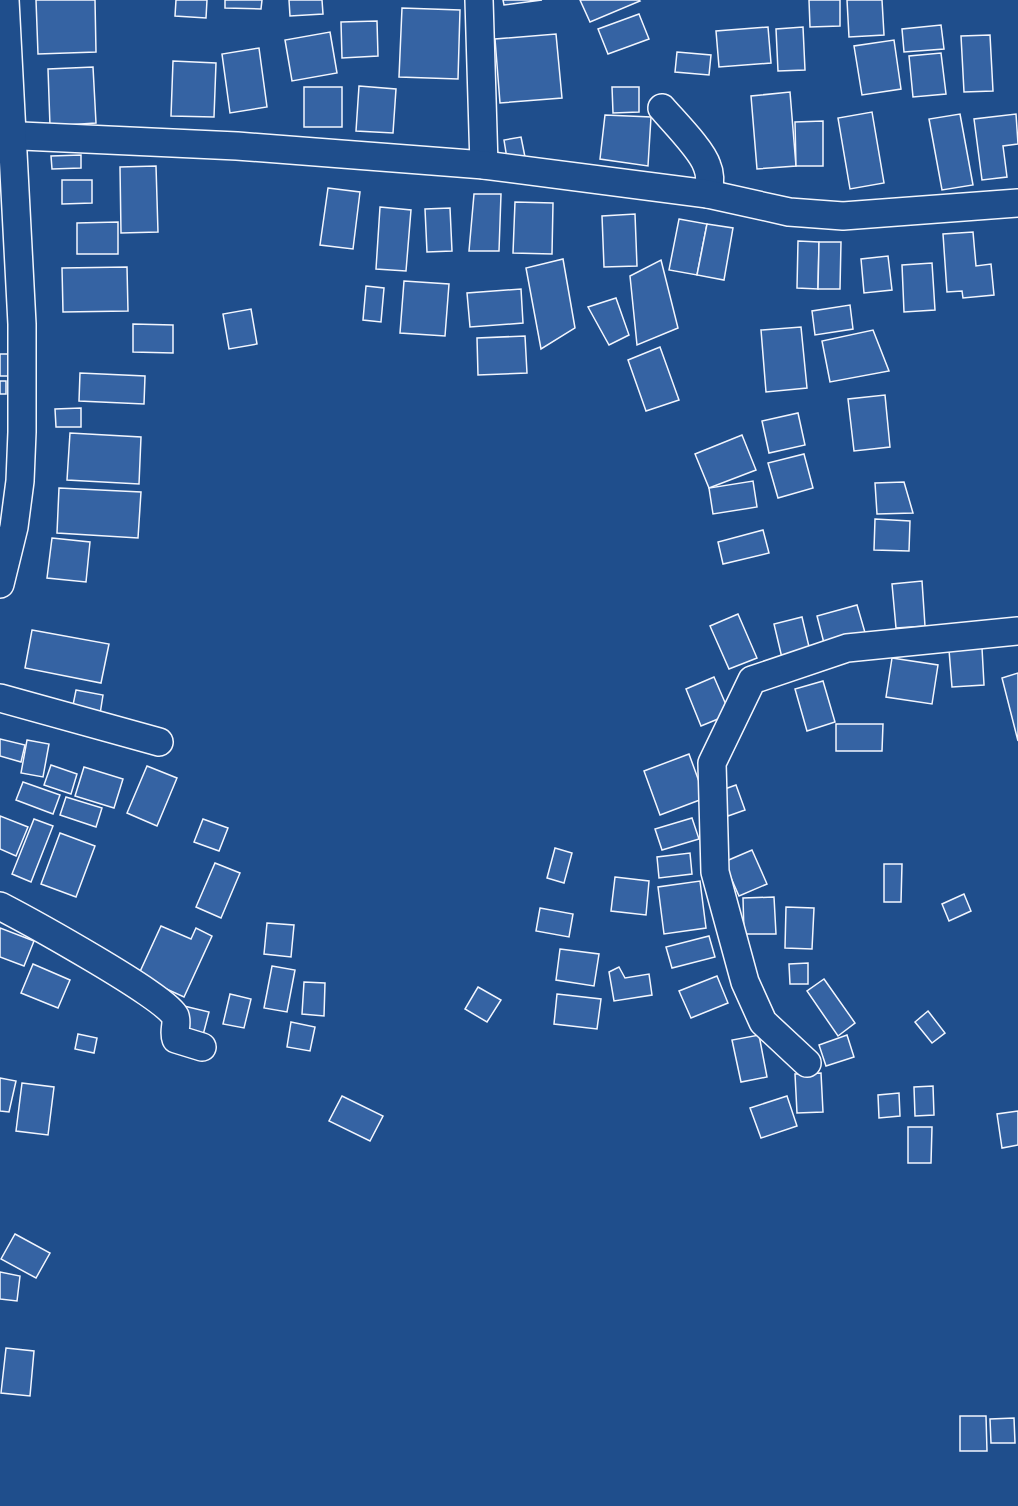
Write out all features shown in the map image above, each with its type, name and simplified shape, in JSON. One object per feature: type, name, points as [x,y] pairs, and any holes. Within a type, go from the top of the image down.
[{"type":"street","points":[[0,584],[14,527],[20,481],[22,432],[22,324],[6,136],[5,0]]},
{"type":"street","points":[[479,0],[484,165]]},
{"type":"street","points":[[662,108],[702,155],[709,174],[708,194]]},
{"type":"street","points":[[6,136],[237,146],[484,165],[708,194],[789,212],[843,216],[1018,203]]},
{"type":"street","points":[[807,1063],[763,1022],[745,982],[715,872],[712,763],[752,680],[847,648],[1018,631]]},
{"type":"street","points":[[0,698],[159,742]]},
{"type":"street","points":[[0,906],[64,941],[157,1000],[174,1014],[176,1039],[202,1047]]},
{"type":"building","points":[[36,0],[95,0],[96,52],[38,54]]},
{"type":"building","points":[[176,0],[207,0],[206,18],[175,16]]},
{"type":"building","points":[[225,0],[262,0],[261,9],[225,8]]},
{"type":"building","points":[[289,0],[322,0],[323,14],[290,16]]},
{"type":"building","points":[[503,0],[542,0],[504,5]]},
{"type":"building","points":[[580,0],[639,0],[640,1],[590,22]]},
{"type":"building","points":[[809,0],[840,0],[840,26],[810,27]]},
{"type":"building","points":[[847,0],[882,0],[884,35],[849,37]]},
{"type":"building","points":[[402,8],[460,10],[458,79],[399,77]]},
{"type":"building","points":[[639,14],[649,39],[608,54],[598,29]]},
{"type":"building","points":[[377,21],[378,56],[342,58],[341,22]]},
{"type":"building","points":[[941,25],[944,49],[904,52],[902,29]]},
{"type":"building","points":[[768,27],[771,63],[719,67],[716,31]]},
{"type":"building","points":[[803,27],[805,70],[778,71],[776,29]]},
{"type":"building","points":[[330,32],[337,73],[292,81],[285,40]]},
{"type":"building","points":[[556,34],[562,98],[500,103],[495,39]]},
{"type":"building","points":[[990,35],[993,91],[964,92],[961,36]]},
{"type":"building","points":[[894,40],[901,89],[862,95],[854,46]]},
{"type":"building","points":[[259,48],[267,107],[230,113],[222,54]]},
{"type":"building","points":[[677,52],[711,55],[709,75],[675,72]]},
{"type":"building","points":[[941,53],[946,94],[913,97],[909,56]]},
{"type":"building","points":[[173,61],[216,63],[214,117],[171,116]]},
{"type":"building","points":[[93,67],[96,123],[50,126],[48,69]]},
{"type":"building","points":[[359,86],[396,89],[393,133],[356,131]]},
{"type":"building","points":[[304,87],[342,87],[342,127],[304,127]]},
{"type":"building","points":[[612,87],[639,87],[639,112],[613,113]]},
{"type":"building","points":[[790,92],[796,166],[757,169],[751,96]]},
{"type":"building","points":[[872,112],[884,183],[850,189],[838,118]]},
{"type":"building","points":[[960,114],[973,185],[942,190],[929,119]]},
{"type":"building","points":[[1016,114],[1018,144],[1003,146],[1007,177],[982,180],[974,119]]},
{"type":"building","points":[[605,115],[651,117],[648,166],[600,159]]},
{"type":"building","points":[[823,121],[823,166],[796,166],[795,122]]},
{"type":"building","points":[[521,137],[526,162],[508,165],[504,140]]},
{"type":"building","points":[[81,155],[81,168],[52,169],[51,156]]},
{"type":"building","points":[[156,166],[158,232],[121,233],[120,167]]},
{"type":"building","points":[[62,180],[92,180],[92,203],[62,204]]},
{"type":"building","points":[[328,188],[360,192],[353,249],[320,245]]},
{"type":"building","points":[[474,194],[501,194],[499,251],[469,251]]},
{"type":"building","points":[[515,202],[553,203],[552,254],[513,253]]},
{"type":"building","points":[[380,207],[411,210],[406,271],[376,269]]},
{"type":"building","points":[[450,208],[452,251],[427,252],[425,209]]},
{"type":"building","points":[[635,214],[637,266],[604,267],[602,216]]},
{"type":"building","points":[[679,219],[707,224],[697,275],[669,270]]},
{"type":"building","points":[[118,222],[118,254],[77,254],[77,223]]},
{"type":"building","points":[[707,224],[733,228],[724,280],[697,275]]},
{"type":"building","points":[[973,232],[976,266],[991,264],[994,295],[963,298],[962,291],[947,292],[943,234]]},
{"type":"building","points":[[798,241],[819,242],[818,289],[797,288]]},
{"type":"building","points":[[819,242],[841,242],[840,289],[818,289]]},
{"type":"building","points":[[888,256],[892,290],[864,293],[861,259]]},
{"type":"building","points":[[563,259],[575,328],[541,349],[526,268]]},
{"type":"building","points":[[661,260],[678,328],[637,345],[630,276]]},
{"type":"building","points":[[932,263],[935,310],[904,312],[902,265]]},
{"type":"building","points":[[127,267],[128,311],[63,312],[62,268]]},
{"type":"building","points":[[404,281],[449,284],[445,336],[400,333]]},
{"type":"building","points":[[366,286],[384,288],[381,322],[363,320]]},
{"type":"building","points":[[521,289],[523,323],[470,327],[467,293]]},
{"type":"building","points":[[616,298],[629,335],[609,345],[588,307]]},
{"type":"building","points":[[850,305],[853,329],[815,335],[812,311]]},
{"type":"building","points":[[251,309],[257,344],[229,349],[223,314]]},
{"type":"building","points":[[133,324],[173,325],[173,353],[133,352]]},
{"type":"building","points":[[801,327],[807,388],[766,392],[761,330]]},
{"type":"building","points":[[873,330],[889,371],[830,382],[822,341]]},
{"type":"building","points":[[525,336],[527,373],[478,375],[477,338]]},
{"type":"building","points":[[660,347],[679,400],[646,411],[628,360]]},
{"type":"building","points":[[0,354],[9,354],[9,376],[0,376]]},
{"type":"building","points":[[80,373],[145,376],[144,404],[79,401]]},
{"type":"building","points":[[0,381],[6,381],[6,394],[0,394]]},
{"type":"building","points":[[885,395],[890,447],[854,451],[848,399]]},
{"type":"building","points":[[81,408],[81,427],[56,427],[55,409]]},
{"type":"building","points":[[798,413],[805,445],[769,453],[762,421]]},
{"type":"building","points":[[70,433],[141,437],[139,484],[67,480]]},
{"type":"building","points":[[742,435],[756,470],[709,488],[695,454]]},
{"type":"building","points":[[804,454],[813,488],[778,498],[768,463]]},
{"type":"building","points":[[753,481],[757,507],[713,514],[709,488]]},
{"type":"building","points":[[904,482],[913,513],[877,514],[875,483]]},
{"type":"building","points":[[59,488],[141,492],[138,538],[57,533]]},
{"type":"building","points":[[875,519],[910,521],[909,551],[874,550]]},
{"type":"building","points":[[763,530],[769,553],[723,564],[718,542]]},
{"type":"building","points":[[52,538],[90,542],[86,582],[47,578]]},
{"type":"building","points":[[922,581],[925,626],[896,628],[892,584]]},
{"type":"building","points":[[857,605],[866,636],[825,647],[817,616]]},
{"type":"building","points":[[738,614],[757,658],[729,669],[710,626]]},
{"type":"building","points":[[802,617],[810,651],[782,658],[774,624]]},
{"type":"building","points":[[32,630],[109,644],[101,683],[25,668]]},
{"type":"building","points":[[982,648],[984,685],[952,687],[949,650]]},
{"type":"building","points":[[892,658],[938,665],[932,704],[886,697]]},
{"type":"building","points":[[1018,673],[1018,741],[1002,678]]},
{"type":"building","points":[[714,677],[730,714],[701,726],[686,689]]},
{"type":"building","points":[[823,681],[835,722],[807,731],[795,689]]},
{"type":"building","points":[[76,690],[103,695],[100,714],[72,710]]},
{"type":"building","points":[[836,724],[883,724],[882,751],[836,751]]},
{"type":"building","points":[[0,739],[25,745],[21,762],[0,756]]},
{"type":"building","points":[[27,740],[49,744],[43,777],[21,773]]},
{"type":"building","points":[[689,754],[705,798],[660,815],[644,771]]},
{"type":"building","points":[[51,765],[77,774],[71,794],[44,785]]},
{"type":"building","points":[[147,766],[177,778],[157,826],[127,813]]},
{"type":"building","points":[[84,767],[123,779],[114,808],[75,796]]},
{"type":"building","points":[[23,782],[60,795],[53,814],[16,800]]},
{"type":"building","points":[[736,785],[745,810],[728,816],[719,791]]},
{"type":"building","points":[[66,797],[102,808],[96,827],[60,815]]},
{"type":"building","points":[[0,816],[28,827],[16,856],[0,849]]},
{"type":"building","points":[[692,818],[699,839],[662,850],[655,829]]},
{"type":"building","points":[[34,819],[53,826],[31,882],[12,874]]},
{"type":"building","points":[[203,819],[228,828],[219,851],[194,842]]},
{"type":"building","points":[[60,833],[95,846],[76,897],[41,884]]},
{"type":"building","points":[[555,848],[572,853],[564,883],[547,878]]},
{"type":"building","points":[[752,850],[767,884],[739,896],[724,862]]},
{"type":"building","points":[[690,853],[692,874],[659,878],[657,857]]},
{"type":"building","points":[[215,863],[240,873],[221,918],[196,907]]},
{"type":"building","points":[[884,864],[902,864],[901,902],[884,902]]},
{"type":"building","points":[[615,877],[649,881],[646,915],[611,911]]},
{"type":"building","points":[[700,881],[706,928],[664,934],[658,887]]},
{"type":"building","points":[[964,894],[971,911],[949,921],[942,904]]},
{"type":"building","points":[[774,897],[776,934],[744,934],[743,898]]},
{"type":"building","points":[[786,907],[814,908],[812,949],[785,948]]},
{"type":"building","points":[[540,908],[573,914],[569,937],[536,931]]},
{"type":"building","points":[[267,923],[294,925],[291,957],[264,954]]},
{"type":"building","points":[[161,926],[191,939],[196,928],[212,936],[184,997],[138,976]]},
{"type":"building","points":[[0,928],[34,941],[24,966],[0,957]]},
{"type":"building","points":[[709,936],[715,957],[672,968],[666,947]]},
{"type":"building","points":[[560,949],[599,954],[594,986],[556,980]]},
{"type":"building","points":[[808,963],[808,984],[790,984],[789,964]]},
{"type":"building","points":[[33,964],[70,980],[58,1008],[21,993]]},
{"type":"building","points":[[272,966],[295,970],[287,1012],[264,1008]]},
{"type":"building","points":[[619,967],[625,978],[649,974],[652,995],[614,1001],[609,972]]},
{"type":"building","points":[[717,976],[728,1003],[691,1018],[679,991]]},
{"type":"building","points":[[824,979],[855,1023],[838,1036],[807,991]]},
{"type":"building","points":[[304,982],[325,983],[324,1016],[302,1014]]},
{"type":"building","points":[[478,987],[501,1000],[487,1022],[465,1009]]},
{"type":"building","points":[[230,994],[251,999],[244,1028],[223,1024]]},
{"type":"building","points":[[557,994],[601,999],[597,1029],[554,1024]]},
{"type":"building","points":[[184,1006],[209,1012],[202,1039],[178,1033]]},
{"type":"building","points":[[928,1011],[945,1033],[932,1043],[915,1022]]},
{"type":"building","points":[[291,1022],[315,1027],[310,1051],[287,1047]]},
{"type":"building","points":[[78,1034],[97,1038],[94,1053],[75,1049]]},
{"type":"building","points":[[759,1035],[767,1077],[741,1082],[732,1040]]},
{"type":"building","points":[[847,1035],[854,1057],[826,1066],[819,1045]]},
{"type":"building","points":[[821,1073],[823,1112],[797,1113],[795,1074]]},
{"type":"building","points":[[0,1078],[16,1081],[9,1112],[0,1111]]},
{"type":"building","points":[[22,1083],[54,1087],[48,1135],[16,1131]]},
{"type":"building","points":[[933,1086],[934,1115],[915,1116],[914,1087]]},
{"type":"building","points":[[899,1093],[900,1116],[879,1118],[878,1095]]},
{"type":"building","points":[[342,1096],[383,1116],[370,1141],[329,1121]]},
{"type":"building","points":[[787,1096],[797,1126],[761,1138],[750,1108]]},
{"type":"building","points":[[1018,1111],[1018,1145],[1002,1148],[997,1114]]},
{"type":"building","points":[[908,1127],[932,1127],[931,1163],[908,1163]]},
{"type":"building","points":[[15,1234],[50,1253],[36,1278],[1,1259]]},
{"type":"building","points":[[0,1272],[20,1276],[17,1301],[0,1299]]},
{"type":"building","points":[[6,1348],[34,1351],[30,1396],[1,1393]]},
{"type":"building","points":[[960,1416],[986,1416],[987,1451],[960,1451]]},
{"type":"building","points":[[1014,1418],[1015,1443],[991,1443],[990,1419]]}]
